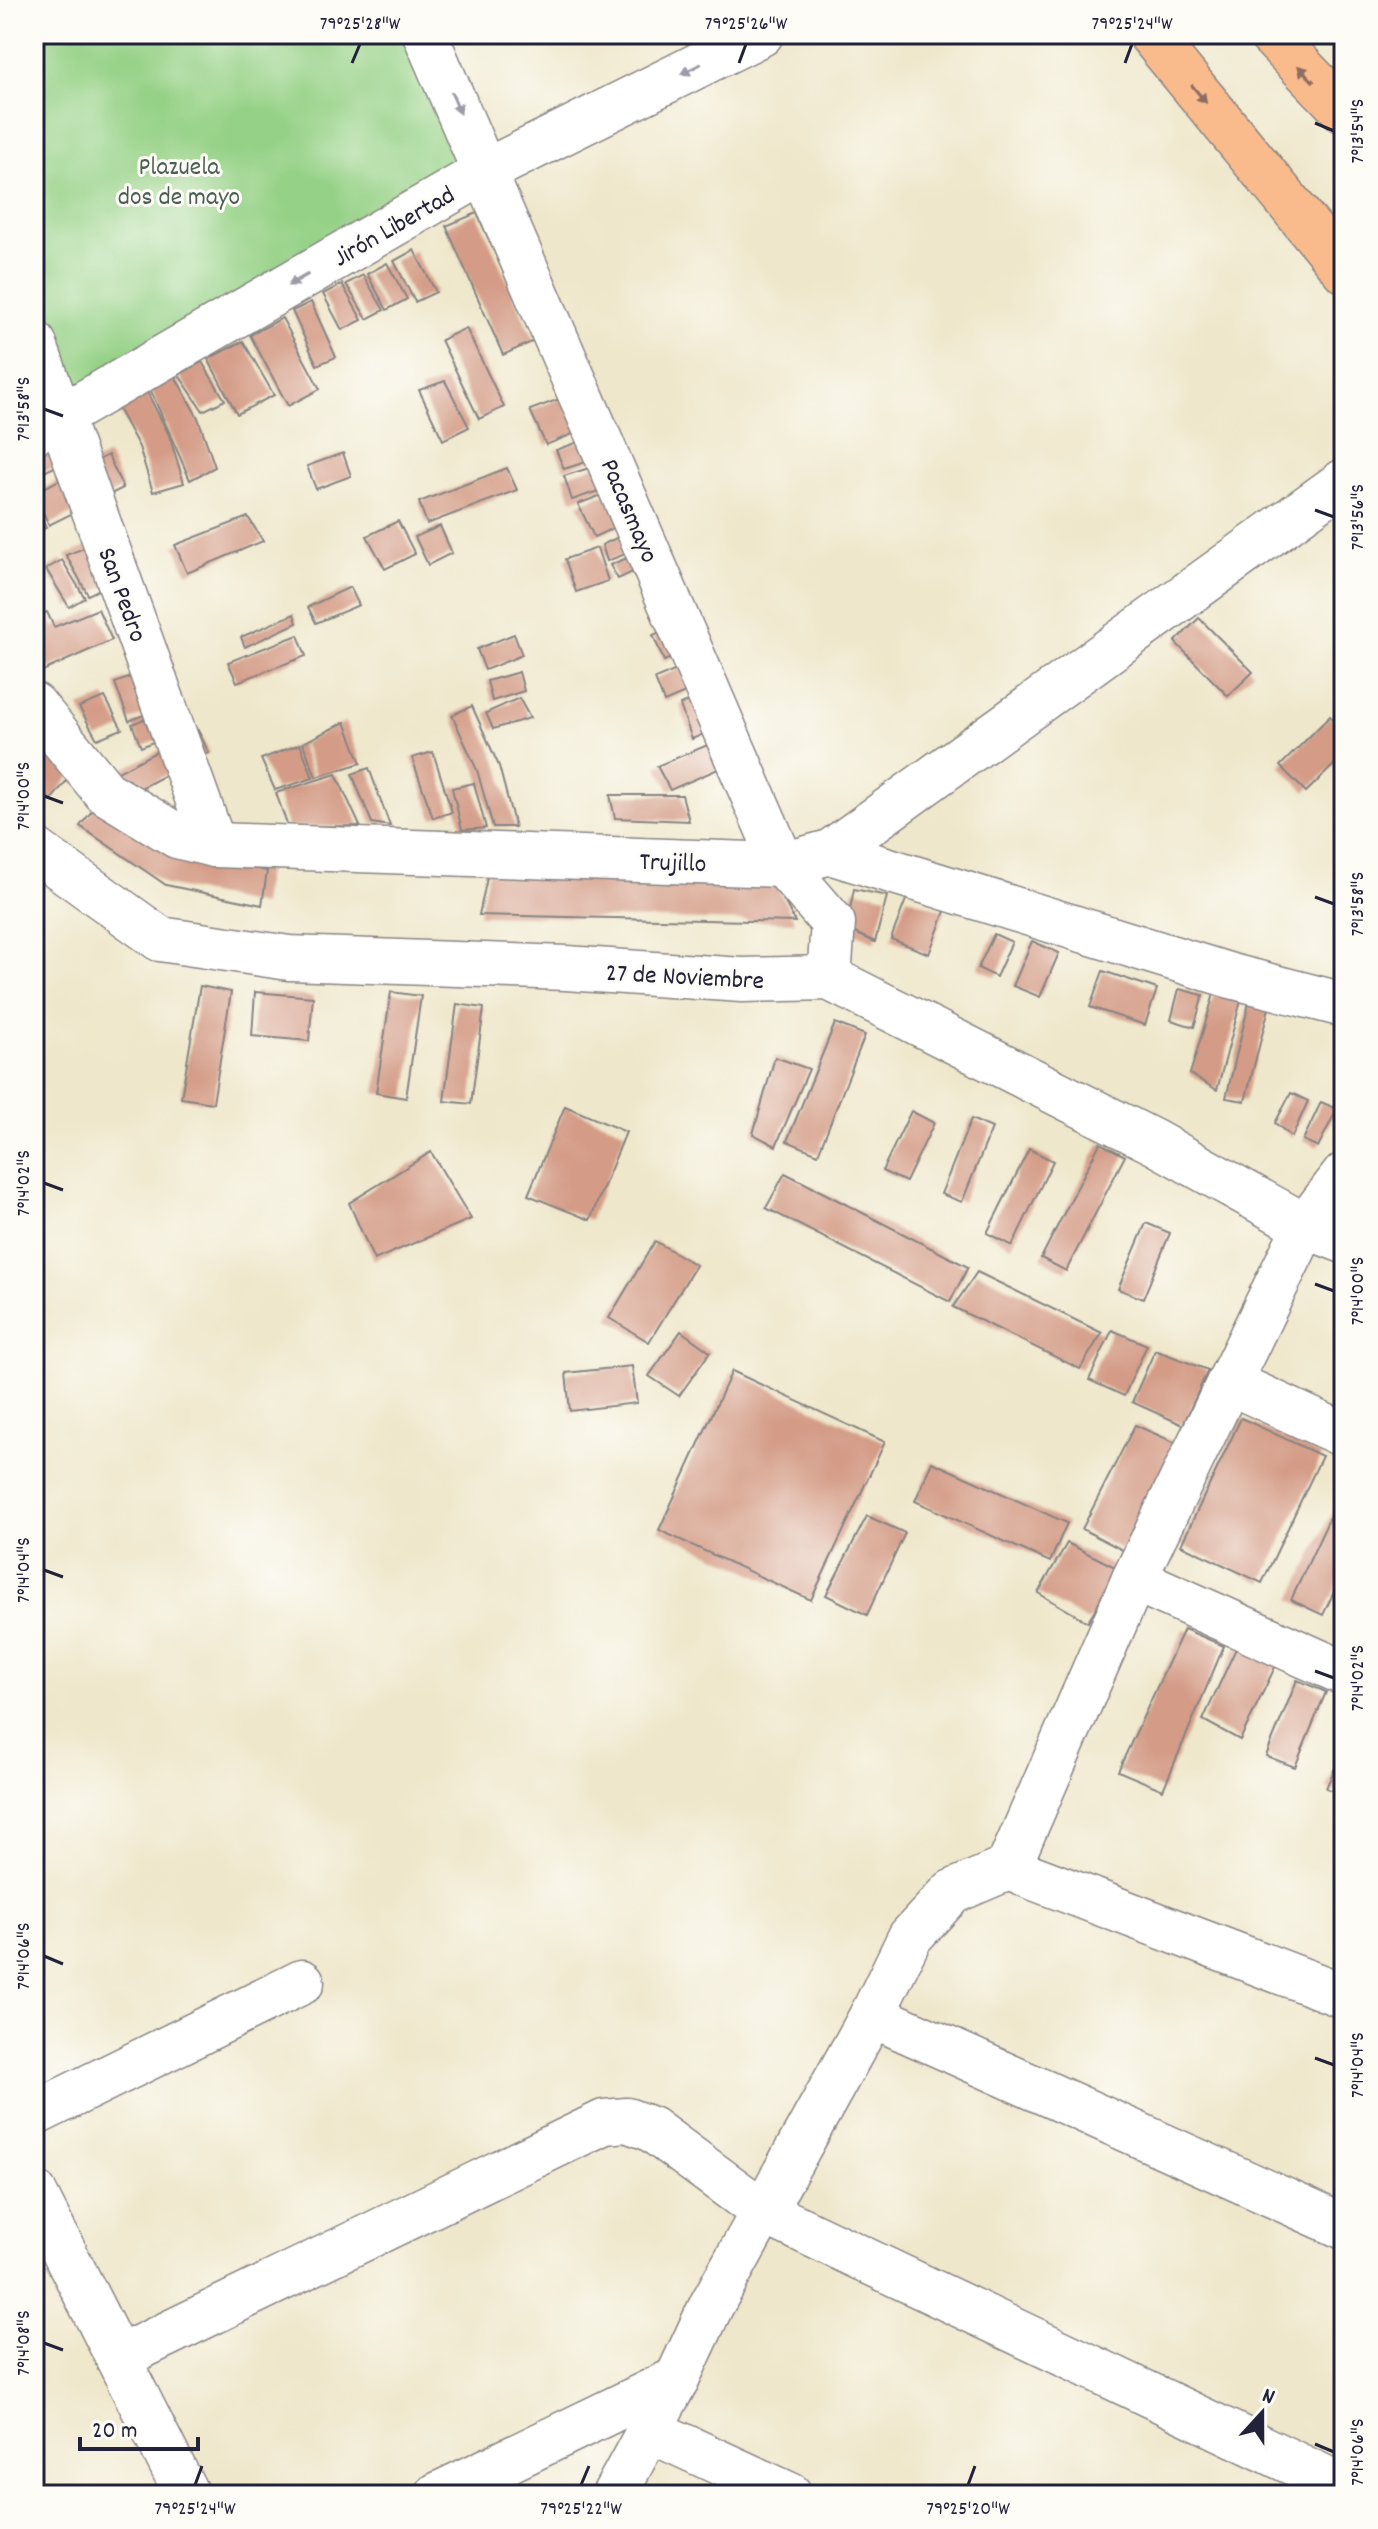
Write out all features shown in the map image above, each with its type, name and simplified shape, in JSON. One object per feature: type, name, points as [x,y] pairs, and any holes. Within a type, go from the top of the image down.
[{"type":"main road","points":[[1150,34],[1344,270]]},
{"type":"main road","points":[[1270,34],[1344,111]]},
{"type":"street","name":"Pacasmayo","points":[[425,34],[783,865],[833,923],[829,978]]},
{"type":"street","name":"Jirón Libertad","points":[[48,424],[486,171],[761,34]]},
{"type":"street","name":"San Pedro","points":[[34,343],[48,424],[214,845]]},
{"type":"street","points":[[830,852],[1344,481]]},
{"type":"street","name":"Trujillo","points":[[34,705],[105,792],[177,836],[214,845],[783,865],[830,852]]},
{"type":"street","name":"27 de Noviembre","points":[[34,849],[160,939],[289,958],[566,968],[742,980],[829,978],[1154,1142],[1325,1233]]},
{"type":"street","points":[[830,852],[1231,976],[1344,1005]]},
{"type":"street","points":[[614,2495],[762,2211],[872,2015],[910,1937],[952,1892],[1008,1868],[1134,1579],[1229,1382],[1325,1233],[1344,1175]]},
{"type":"street","points":[[1229,1382],[1344,1435]]},
{"type":"street","points":[[1134,1579],[1344,1673]]},
{"type":"street","points":[[1008,1868],[1344,1996]]},
{"type":"street","points":[[34,2114],[302,1982]]},
{"type":"street","points":[[872,2015],[1344,2227]]},
{"type":"street","points":[[118,2358],[604,2122],[627,2120],[651,2129],[762,2211],[1344,2487]]},
{"type":"street","points":[[34,2192],[187,2495]]},
{"type":"street","points":[[437,2495],[677,2379]]},
{"type":"street","points":[[649,2430],[790,2495]]},
{"type":"green space","name":"Plazuela dos de mayo","points":[[34,34],[425,34],[486,171],[61,417],[34,343]]},
{"type":"building","points":[[477,213],[534,341],[503,355],[446,226]]},
{"type":"building","points":[[414,250],[436,292],[415,302],[394,261]]},
{"type":"building","points":[[387,263],[407,299],[387,310],[367,274]]},
{"type":"building","points":[[363,275],[384,310],[367,319],[346,284]]},
{"type":"building","points":[[342,284],[362,320],[342,330],[323,294]]},
{"type":"building","points":[[311,302],[336,357],[317,365],[292,311]]},
{"type":"building","points":[[282,318],[320,389],[288,406],[250,335]]},
{"type":"building","points":[[466,328],[504,407],[479,419],[441,340]]},
{"type":"building","points":[[243,341],[274,395],[237,414],[208,359]]},
{"type":"building","points":[[202,362],[225,400],[203,411],[179,375]]},
{"type":"building","points":[[175,376],[198,418],[215,467],[190,480],[150,389]]},
{"type":"building","points":[[445,381],[469,427],[443,440],[419,390]]},
{"type":"building","points":[[146,390],[169,435],[184,483],[153,492],[139,447],[115,403]]},
{"type":"building","points":[[581,391],[597,424],[546,445],[530,410]]},
{"type":"building","points":[[612,430],[620,451],[564,469],[556,450]]},
{"type":"building","points":[[66,439],[75,457],[34,477],[34,455]]},
{"type":"building","points":[[343,453],[351,476],[316,489],[307,466]]},
{"type":"building","points":[[108,455],[123,488],[49,525],[34,493]]},
{"type":"building","points":[[614,460],[622,483],[572,500],[564,476]]},
{"type":"building","points":[[507,468],[517,490],[427,524],[419,502]]},
{"type":"building","points":[[623,487],[635,518],[594,537],[578,504]]},
{"type":"building","points":[[39,512],[46,528],[34,533],[34,514]]},
{"type":"building","points":[[248,517],[263,541],[187,573],[175,545]]},
{"type":"building","points":[[398,521],[415,554],[385,569],[367,536]]},
{"type":"building","points":[[440,526],[452,553],[428,565],[415,537]]},
{"type":"building","points":[[638,527],[647,546],[607,561],[602,545]]},
{"type":"building","points":[[107,539],[125,577],[88,595],[66,555]]},
{"type":"building","points":[[597,548],[608,581],[576,592],[565,559]]},
{"type":"building","points":[[644,551],[650,564],[618,579],[610,565]]},
{"type":"building","points":[[62,560],[85,598],[69,607],[46,569]]},
{"type":"building","points":[[350,587],[359,605],[316,623],[308,607]]},
{"type":"building","points":[[98,609],[112,640],[34,675],[34,618],[47,612],[54,627]]},
{"type":"building","points":[[294,614],[297,623],[245,647],[241,637]]},
{"type":"building","points":[[1199,618],[1253,672],[1228,696],[1175,642]]},
{"type":"building","points":[[679,625],[690,650],[664,661],[653,635]]},
{"type":"building","points":[[514,634],[522,655],[485,670],[477,649]]},
{"type":"building","points":[[298,635],[306,656],[237,682],[228,662]]},
{"type":"building","points":[[164,664],[179,701],[129,721],[115,683]]},
{"type":"building","points":[[681,668],[690,691],[664,702],[655,679]]},
{"type":"building","points":[[519,672],[524,691],[492,701],[487,681]]},
{"type":"building","points":[[105,697],[122,729],[97,739],[79,707]]},
{"type":"building","points":[[698,697],[714,730],[692,739],[680,705]]},
{"type":"building","points":[[519,698],[530,718],[493,729],[486,713]]},
{"type":"building","points":[[177,706],[185,729],[141,747],[132,724]]},
{"type":"building","points":[[472,706],[499,766],[515,827],[493,827],[477,770],[452,715]]},
{"type":"building","points":[[1330,716],[1344,730],[1344,755],[1306,792],[1280,766]]},
{"type":"building","points":[[345,722],[361,763],[316,777],[303,743]]},
{"type":"building","points":[[198,730],[209,753],[133,792],[110,776]]},
{"type":"building","points":[[722,739],[732,763],[670,790],[657,766]]},
{"type":"building","points":[[34,742],[73,773],[51,800],[34,786]]},
{"type":"building","points":[[300,744],[313,778],[275,790],[261,759]]},
{"type":"building","points":[[433,752],[452,812],[433,818],[412,758]]},
{"type":"building","points":[[369,768],[390,826],[372,823],[352,774]]},
{"type":"building","points":[[336,774],[360,826],[288,827],[276,793]]},
{"type":"building","points":[[474,783],[486,828],[462,830],[452,788]]},
{"type":"building","points":[[610,795],[682,795],[689,821],[615,818]]},
{"type":"building","points":[[96,806],[178,854],[267,871],[262,905],[166,885],[80,826]]},
{"type":"building","points":[[488,873],[774,881],[795,922],[479,915]]},
{"type":"building","points":[[854,889],[887,896],[875,942],[846,929]]},
{"type":"building","points":[[907,897],[945,911],[929,954],[891,939]]},
{"type":"building","points":[[994,934],[1012,942],[996,977],[978,968]]},
{"type":"building","points":[[1032,941],[1059,953],[1040,997],[1013,986]]},
{"type":"building","points":[[1103,971],[1157,989],[1145,1025],[1090,1007]]},
{"type":"building","points":[[1217,984],[1243,993],[1217,1090],[1190,1074]]},
{"type":"building","points":[[200,986],[231,992],[213,1103],[181,1098]]},
{"type":"building","points":[[1179,989],[1203,995],[1194,1027],[1171,1020]]},
{"type":"building","points":[[255,992],[313,997],[309,1041],[252,1036]]},
{"type":"building","points":[[391,992],[421,996],[406,1098],[376,1093]]},
{"type":"building","points":[[1249,1003],[1269,1008],[1245,1101],[1226,1098]]},
{"type":"building","points":[[457,1004],[484,1008],[471,1104],[444,1101]]},
{"type":"building","points":[[835,1023],[865,1035],[818,1154],[787,1141]]},
{"type":"building","points":[[775,1057],[809,1069],[776,1146],[753,1134]]},
{"type":"building","points":[[1291,1093],[1308,1101],[1292,1137],[1275,1123]]},
{"type":"building","points":[[1321,1102],[1337,1109],[1318,1147],[1303,1140]]},
{"type":"building","points":[[565,1106],[626,1132],[590,1220],[528,1195]]},
{"type":"building","points":[[911,1111],[934,1123],[906,1182],[882,1171]]},
{"type":"building","points":[[971,1119],[992,1128],[962,1202],[941,1194]]},
{"type":"building","points":[[1100,1143],[1125,1156],[1066,1271],[1041,1258]]},
{"type":"building","points":[[1029,1149],[1053,1161],[1012,1246],[987,1233]]},
{"type":"building","points":[[431,1152],[471,1219],[374,1260],[349,1203]]},
{"type":"building","points":[[785,1173],[968,1267],[950,1302],[766,1208]]},
{"type":"building","points":[[1146,1223],[1170,1233],[1143,1299],[1118,1289]]},
{"type":"building","points":[[655,1241],[696,1265],[649,1342],[609,1318]]},
{"type":"building","points":[[977,1272],[1102,1333],[1080,1369],[953,1307]]},
{"type":"building","points":[[1112,1330],[1147,1345],[1124,1396],[1089,1380]]},
{"type":"building","points":[[681,1331],[710,1352],[679,1396],[649,1376]]},
{"type":"building","points":[[1155,1350],[1208,1370],[1183,1425],[1132,1402]]},
{"type":"building","points":[[632,1366],[637,1403],[570,1411],[566,1373]]},
{"type":"building","points":[[732,1371],[885,1442],[811,1600],[659,1530]]},
{"type":"building","points":[[1241,1418],[1322,1456],[1262,1583],[1181,1545]]},
{"type":"building","points":[[1135,1425],[1183,1446],[1128,1553],[1082,1529]]},
{"type":"building","points":[[932,1462],[1067,1523],[1050,1562],[915,1501]]},
{"type":"building","points":[[1336,1504],[1344,1508],[1344,1571],[1323,1615],[1291,1600]]},
{"type":"building","points":[[867,1516],[905,1533],[867,1615],[826,1595]]},
{"type":"building","points":[[1067,1543],[1117,1568],[1088,1622],[1038,1593]]},
{"type":"building","points":[[1184,1629],[1224,1646],[1163,1790],[1118,1771]]},
{"type":"building","points":[[1237,1646],[1277,1663],[1240,1740],[1203,1720]]},
{"type":"building","points":[[1297,1680],[1326,1692],[1295,1767],[1266,1756]]},
{"type":"building","points":[[1344,1748],[1344,1796],[1326,1788]]}]
